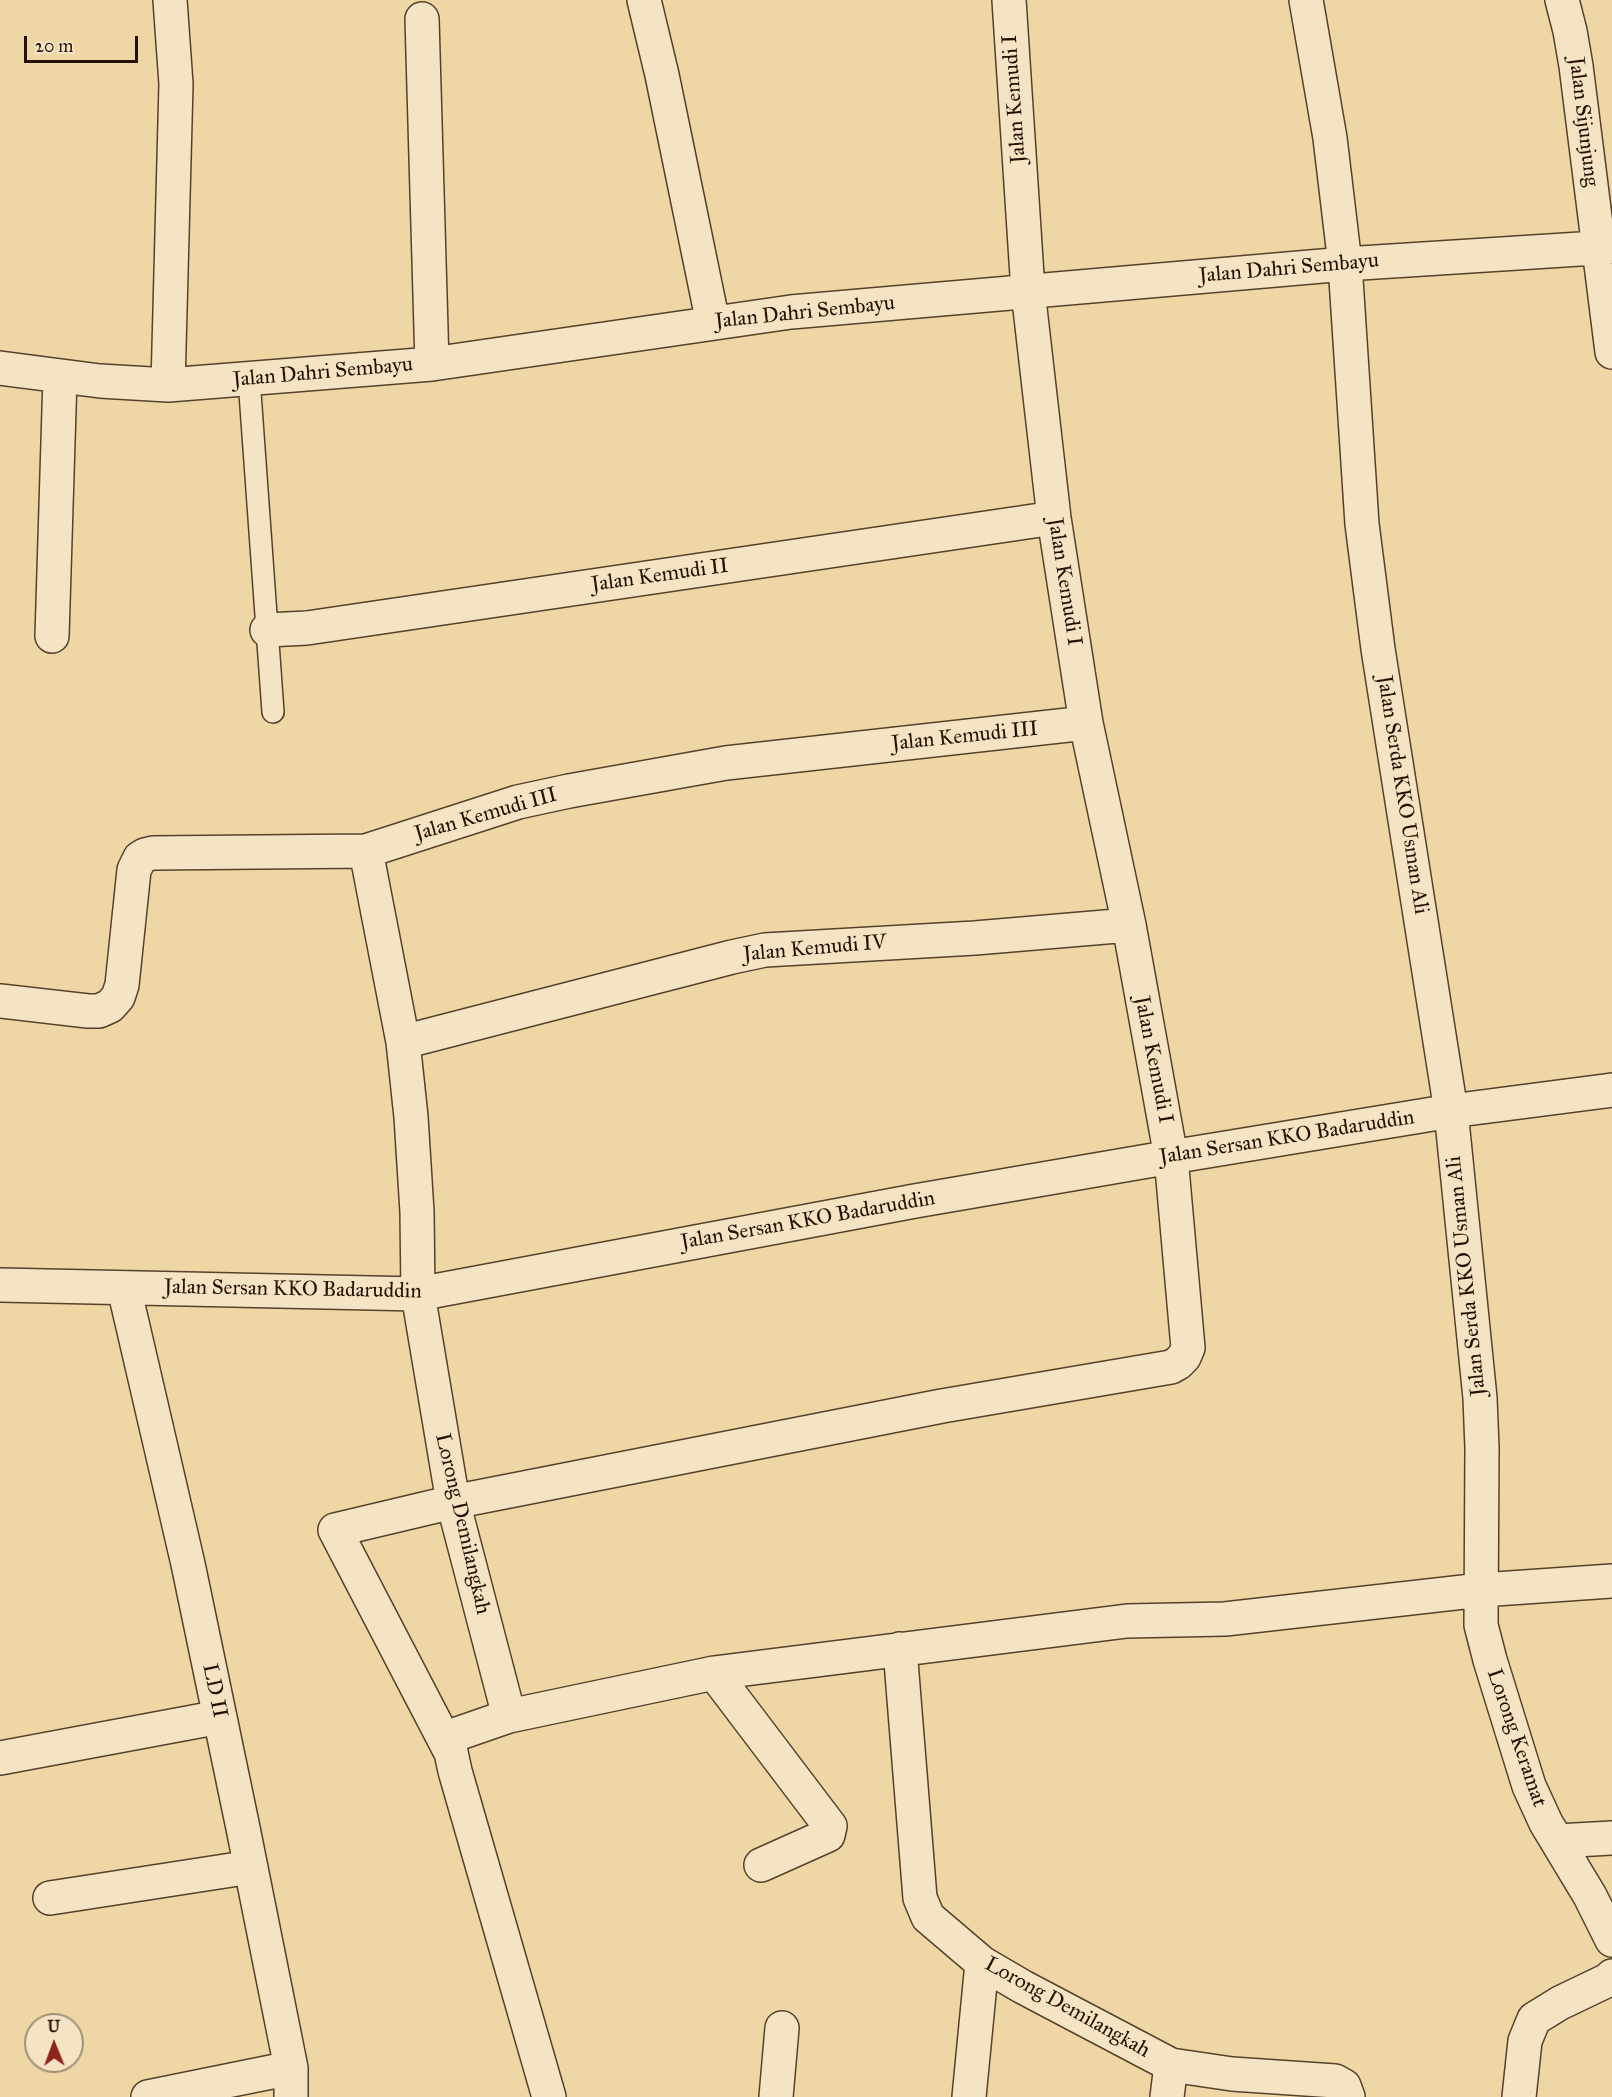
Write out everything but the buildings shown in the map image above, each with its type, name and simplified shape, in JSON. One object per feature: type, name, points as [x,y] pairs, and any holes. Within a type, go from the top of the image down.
[{"type":"street","points":[[168,385],[176,84],[170,0]]},
{"type":"street","points":[[644,0],[714,323]]},
{"type":"street","name":"Jalan Kemudi I","points":[[449,1749],[335,1530],[453,1503],[942,1406],[1171,1367],[1184,1357],[1188,1348],[1171,1157],[1129,925],[1086,723],[1054,518],[1028,291],[1009,0]]},
{"type":"street","name":"Jalan Serda KKO Usman Ali","points":[[1306,0],[1330,138],[1345,264],[1362,524],[1378,649],[1451,1111],[1480,1398],[1481,1590]]},
{"type":"street","name":"Jalan Sijunjung","points":[[1562,0],[1570,31],[1605,247],[1612,352]]},
{"type":"street","points":[[422,19],[432,364]]},
{"type":"street","name":"Jalan Dahri Sembayu","points":[[0,368],[60,377],[168,385],[249,379],[432,364],[791,312],[1345,264],[1605,247]]},
{"type":"street","points":[[52,636],[60,377]]},
{"type":"street","name":"Jalan Kemudi II","points":[[267,630],[319,626],[1054,518]]},
{"type":"street","name":"Jalan Kemudi III","points":[[0,1000],[88,1011],[99,1011],[110,1006],[118,997],[122,985],[134,870],[140,858],[145,855],[153,853],[366,851],[518,802],[726,763],[1086,723]]},
{"type":"street","points":[[366,851],[403,1042],[417,1212],[418,1294]]},
{"type":"street","name":"Jalan Kemudi IV","points":[[403,1042],[765,950],[975,939],[1129,925]]},
{"type":"street","name":"Jalan Sersan KKO Badaruddin","points":[[0,1285],[418,1294],[903,1203],[1171,1157],[1451,1111],[1612,1090]]},
{"type":"street","name":"LD II","points":[[124,1288],[188,1564],[251,1867],[291,2082]]},
{"type":"street","name":"Lorong Demilangkah","points":[[418,1294],[453,1503],[509,1716]]},
{"type":"street","points":[[549,2097],[449,1749],[451,1738],[457,1734],[509,1716],[714,1673],[1127,1621],[1225,1619],[1481,1590],[1612,1581]]},
{"type":"street","name":"Lorong Keramat","points":[[1481,1590],[1481,1625],[1517,1753],[1529,1786],[1612,1940]]},
{"type":"street","name":"Lorong Demilangkah","points":[[900,1649],[920,1898],[928,1917],[982,1963],[1171,2065],[1232,2074],[1325,2079],[1335,2081],[1346,2091]]},
{"type":"street","points":[[714,1673],[830,1826],[828,1835],[760,1865]]},
{"type":"street","points":[[0,1758],[220,1717]]},
{"type":"street","points":[[1557,1841],[1612,1838]]},
{"type":"street","points":[[50,1898],[251,1867]]},
{"type":"street","points":[[969,2097],[982,1963]]},
{"type":"street","points":[[1519,2097],[1526,2041],[1534,2019],[1612,1976]]},
{"type":"street","points":[[776,2097],[782,2028]]},
{"type":"street","points":[[1167,2097],[1171,2065]]},
{"type":"street","points":[[148,2097],[291,2082]]},
{"type":"lane","points":[[249,379],[273,711]]}]
